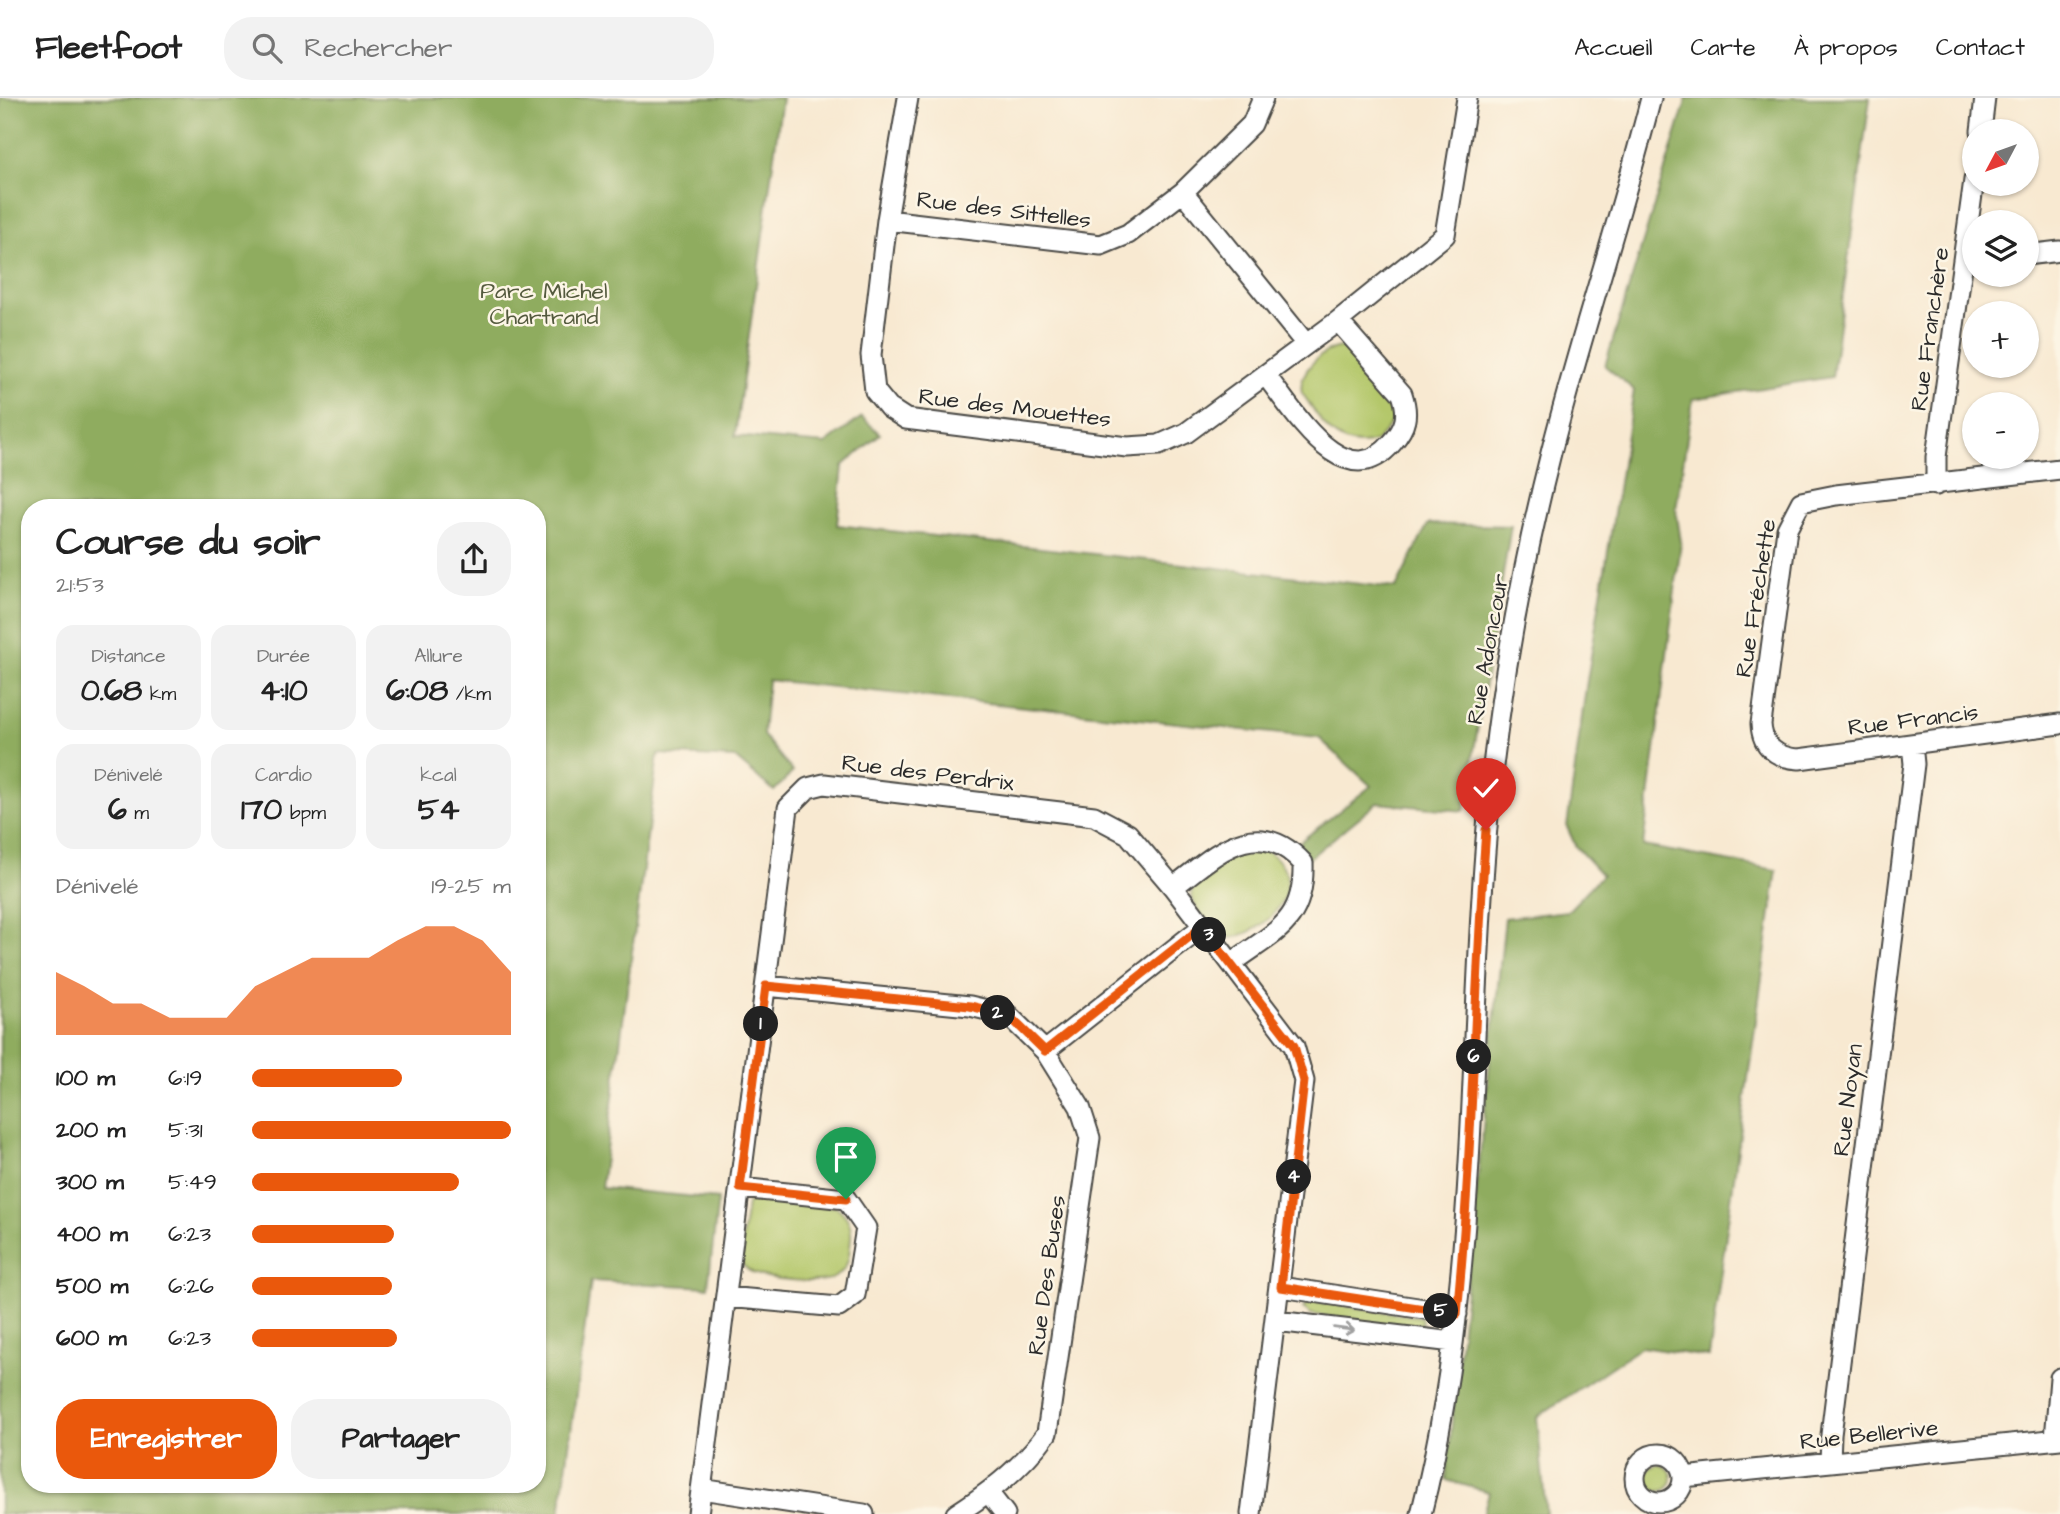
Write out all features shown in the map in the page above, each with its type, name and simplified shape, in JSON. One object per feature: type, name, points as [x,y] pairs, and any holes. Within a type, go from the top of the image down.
[{"type":"street","name":"Rue des Mouettes","points":[[908,98],[887,220],[871,355],[875,391],[889,408],[906,419],[1127,447],[1159,445],[1186,433],[1338,321],[1445,235],[1468,98]]},
{"type":"street","name":"Rue des Sittelles","points":[[887,220],[1101,245],[1128,234],[1183,192],[1252,124],[1263,98]]},
{"type":"street","name":"Rue Adoncour","points":[[1421,1514],[1457,1314],[1469,1177],[1479,930],[1500,715],[1525,570],[1551,453],[1651,98]]},
{"type":"street","points":[[1982,119],[1985,98]]},
{"type":"street","points":[[1183,192],[1306,344]]},
{"type":"street","points":[[2039,253],[2060,251]]},
{"type":"street","name":"Rue Franchère","points":[[1936,485],[1936,457],[1964,287]]},
{"type":"street","points":[[1266,376],[1324,447],[1346,461],[1366,460],[1390,447],[1405,428],[1408,409],[1402,394],[1338,321]]},
{"type":"street","name":"Rue Fréchette","points":[[1773,751],[1761,732],[1762,712],[1787,529],[1796,507],[1815,498],[2060,469]]},
{"type":"street","name":"Rue Francis","points":[[1773,751],[1799,759],[2060,724]]},
{"type":"street","name":"Rue Noyan","points":[[1830,1462],[1831,1435],[1914,764],[1912,744]]},
{"type":"street","name":"Rue des Perdrix","points":[[698,1514],[788,808],[808,788],[824,784],[1094,816],[1128,834],[1232,963],[1294,1046],[1304,1081],[1281,1287],[1251,1514]]},
{"type":"street","points":[[1172,887],[1230,846],[1256,838],[1276,842],[1303,863],[1304,885],[1299,905],[1286,923],[1232,963]]},
{"type":"street","points":[[1045,1051],[1202,927]]},
{"type":"street","name":"Rue Des Buses","points":[[766,986],[970,1006],[1008,1015],[1045,1051],[1080,1107],[1090,1138],[1047,1433],[1036,1449],[988,1492],[956,1514]]},
{"type":"street","points":[[726,1297],[839,1307],[855,1295],[866,1228],[846,1199],[740,1188]]},
{"type":"street","points":[[1281,1287],[1457,1314]]},
{"type":"street","points":[[1276,1321],[1453,1342]]},
{"type":"street","points":[[2057,1439],[2060,1378]]},
{"type":"street","name":"Rue Bellerive","points":[[1683,1477],[2057,1439]]},
{"type":"street","points":[[701,1489],[864,1514]]},
{"type":"street","points":[[988,1492],[1005,1514]]},
{"type":"green space","name":"Parc Michel Chartrand","points":[[0,98],[782,98],[735,436],[825,444],[862,417],[880,434],[843,466],[837,525],[1396,588],[1428,524],[1511,526],[1464,811],[1377,803],[1308,859],[1296,845],[1371,786],[1319,738],[768,680],[763,735],[793,772],[774,791],[735,758],[658,754],[601,1188],[718,1199],[708,1287],[591,1281],[560,1514],[0,1514]]},
{"type":"green space","points":[[1687,98],[1870,98],[1832,377],[1693,399],[1676,509],[1681,542],[1643,846],[1777,870],[1709,1357],[1641,1347],[1537,1417],[1546,1514],[1483,1514],[1489,1492],[1446,1480],[1505,918],[1568,911],[1602,875],[1576,847],[1567,827],[1586,687],[1634,390],[1605,366]]},
{"type":"green space","points":[[1340,347],[1350,348],[1389,392],[1393,416],[1387,429],[1375,442],[1349,443],[1339,439],[1324,424],[1302,393],[1301,385],[1307,370],[1325,353]]},
{"type":"green space","points":[[1251,844],[1271,854],[1283,867],[1287,881],[1285,895],[1277,910],[1265,922],[1249,932],[1230,938],[1200,913],[1192,896],[1193,887],[1199,877],[1222,858]]},
{"type":"green space","points":[[756,1199],[837,1207],[847,1217],[851,1229],[849,1255],[844,1269],[835,1277],[809,1281],[763,1276],[746,1269],[739,1261],[747,1204]]},
{"type":"green space","points":[[1309,1301],[1421,1317],[1422,1324],[1412,1328],[1311,1314],[1303,1308]]},
{"type":"green space","points":[[1659,1465],[1668,1469],[1672,1478],[1668,1487],[1659,1491],[1650,1487],[1646,1478],[1650,1469]]},
{"type":"route","points":[[846,1199],[740,1188],[766,986],[970,1006],[1008,1015],[1045,1051],[1202,927],[1294,1046],[1304,1081],[1281,1287],[1457,1314],[1469,1177],[1486,830]]}]
